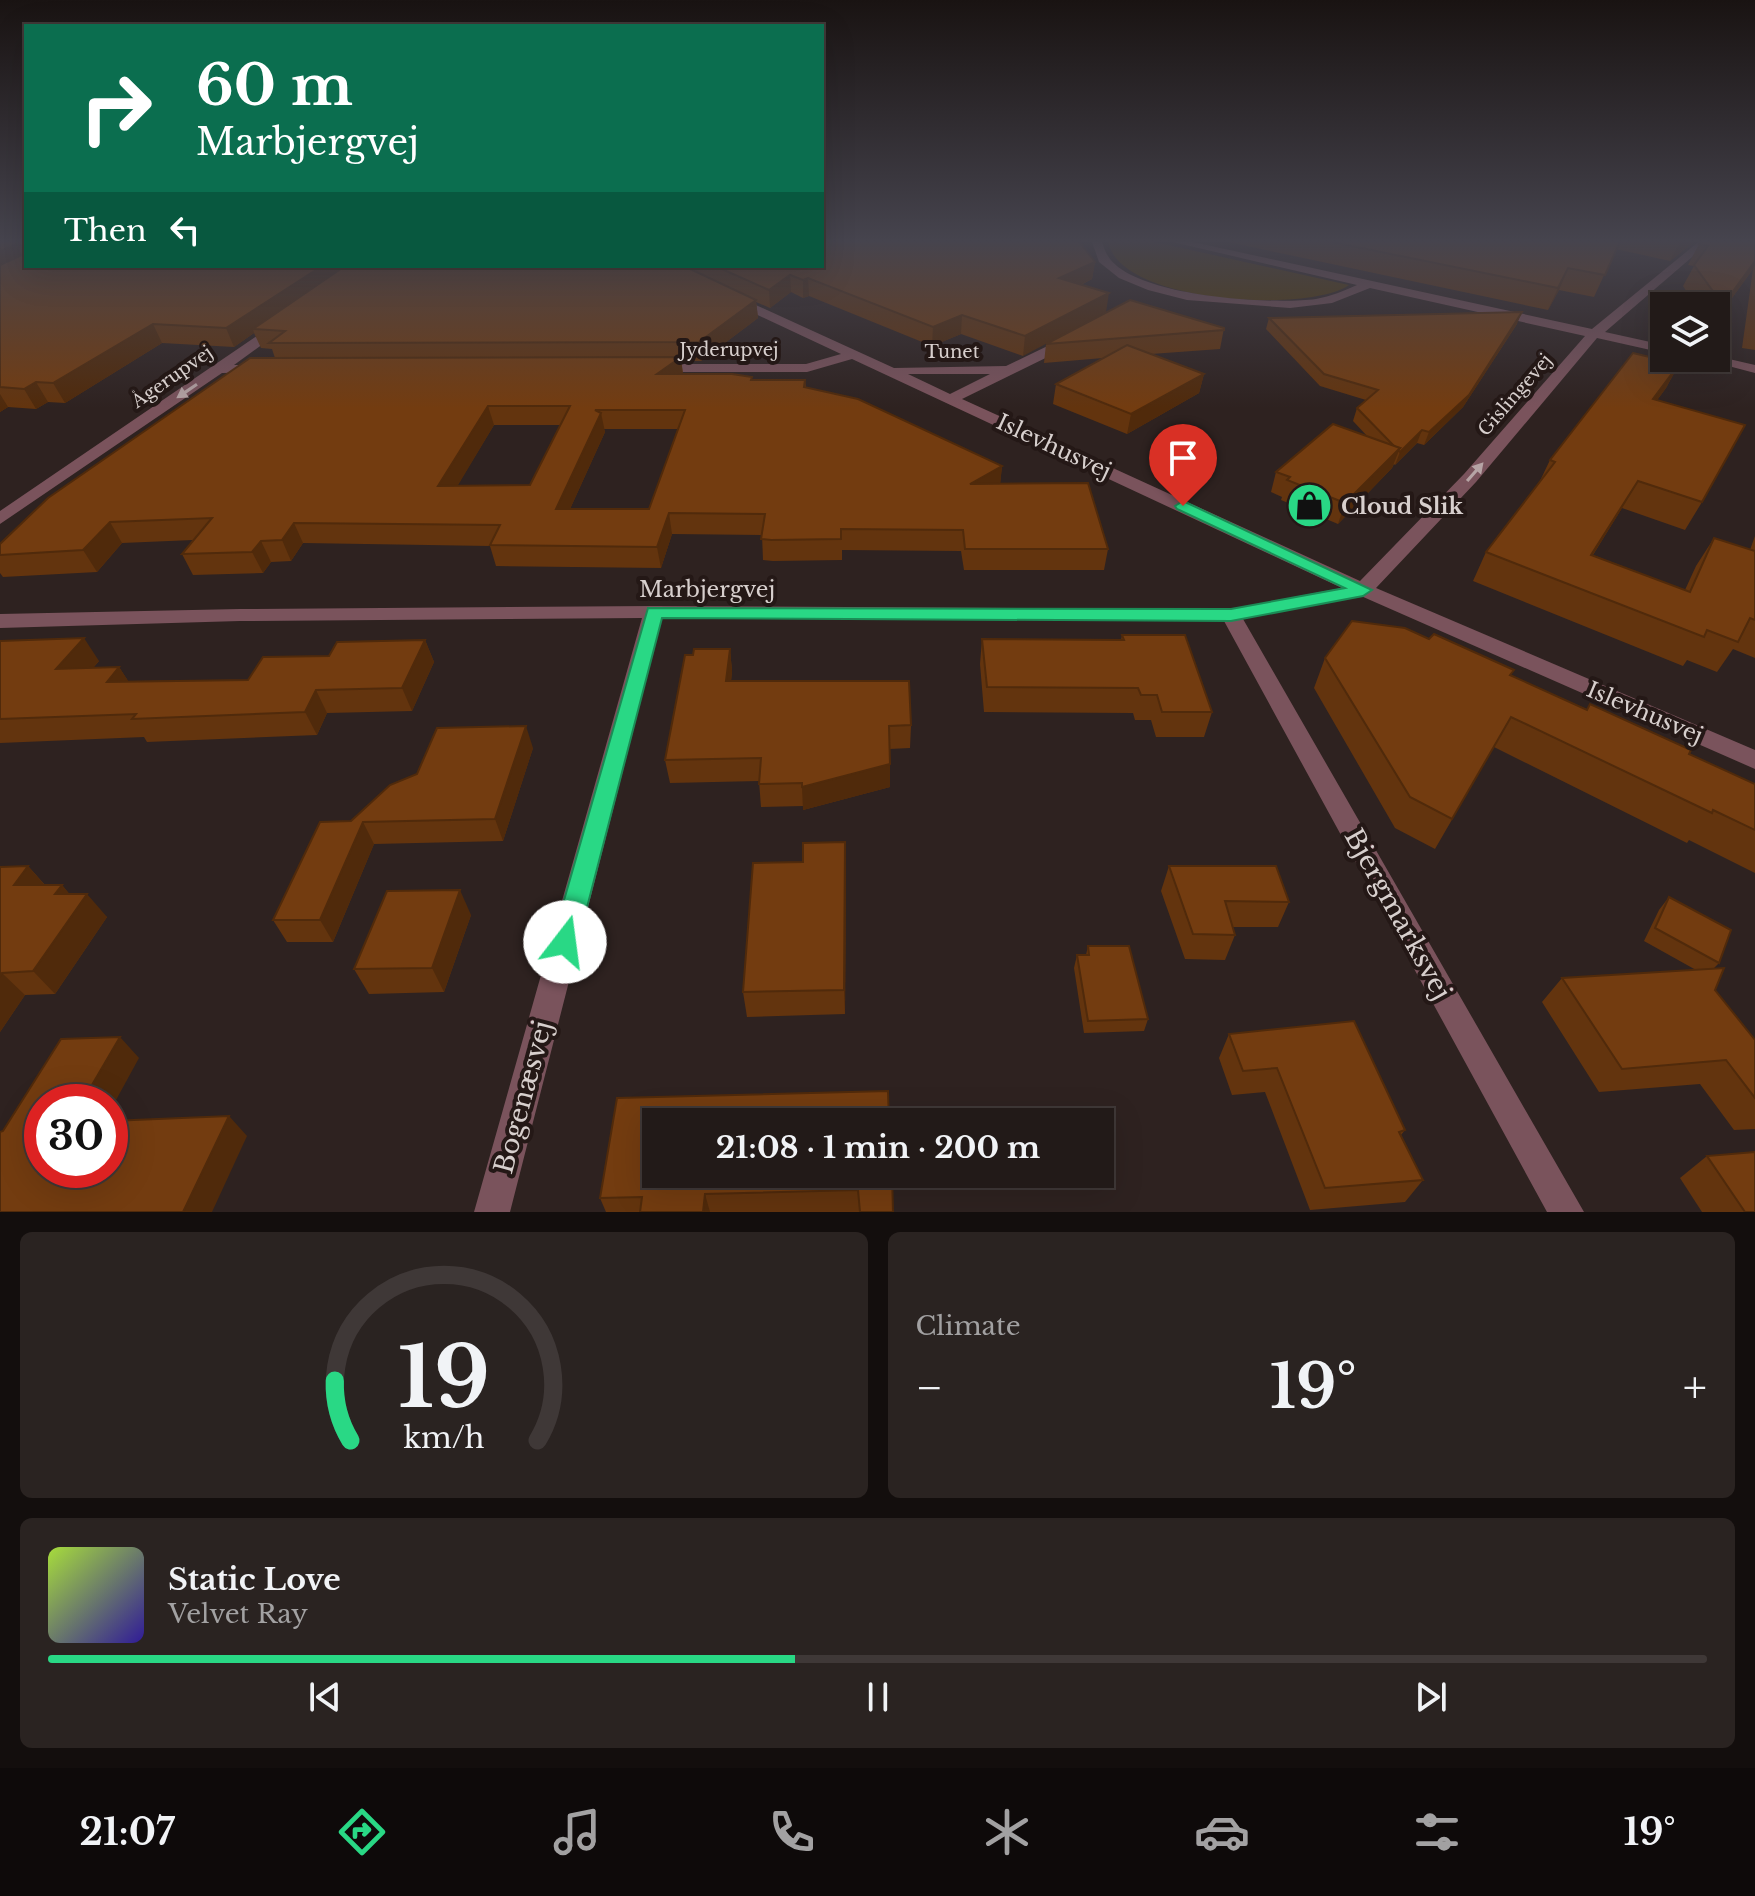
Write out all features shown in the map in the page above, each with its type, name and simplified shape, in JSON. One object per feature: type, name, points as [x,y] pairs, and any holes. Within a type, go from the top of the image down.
[{"type":"street","name":"Islevhusvej","points":[[727,296],[1363,590],[1755,760]]},
{"type":"street","points":[[1148,298],[1152,296]]},
{"type":"street","points":[[1186,296],[1210,301],[1261,305],[1309,304],[1348,296]]},
{"type":"street","points":[[1425,296],[1650,346]]},
{"type":"street","name":"Gislingevej","points":[[1363,590],[1470,478],[1594,334],[1640,296]]},
{"type":"street","name":"Ågerupvej","points":[[0,519],[293,317]]},
{"type":"street","name":"Tunet","points":[[953,398],[1083,334]]},
{"type":"street","name":"Jyderupvej","points":[[632,369],[807,368],[854,354]]},
{"type":"street","points":[[1730,364],[1755,369]]},
{"type":"street","points":[[219,369],[283,369]]},
{"type":"street","name":"Tunet","points":[[891,370],[1012,370]]},
{"type":"street","name":"Marbjergvej","points":[[0,621],[240,615],[654,612],[1231,615],[1363,590]]},
{"type":"street","name":"Bogenæsvej","points":[[492,1212],[654,612]]},
{"type":"street","name":"Bjergmarksvej","points":[[1231,615],[1566,1212]]},
{"type":"shaded area","points":[[1208,296],[1317,296],[1256,300]]},
{"type":"building","points":[[0,296],[276,296],[226,328],[153,324],[53,383],[36,382],[24,389],[0,387]]},
{"type":"building","points":[[302,296],[747,296],[756,300],[699,342],[269,343],[285,331],[253,329]]},
{"type":"building","points":[[853,296],[1104,296],[1025,336],[962,315],[933,327]]},
{"type":"building","points":[[1130,300],[1224,328],[1224,330],[1046,344]]},
{"type":"building","points":[[1522,312],[1469,395],[1429,432],[1422,430],[1400,452],[1400,448],[1395,447],[1357,408],[1378,390],[1324,374],[1269,318]]},
{"type":"building","points":[[1127,345],[1204,374],[1131,414],[1056,384]]},
{"type":"building","points":[[1633,353],[1650,357],[1650,372],[1673,372],[1653,399],[1745,425],[1702,502],[1638,481],[1591,555],[1690,592],[1714,538],[1755,551],[1755,620],[1750,618],[1738,642],[1707,630],[1704,637],[1486,552],[1555,462],[1550,460]]},
{"type":"building","points":[[681,357],[657,374],[732,374],[752,377],[751,380],[805,380],[804,387],[858,399],[1002,466],[970,484],[1088,483],[1108,549],[965,549],[963,530],[841,529],[841,539],[771,540],[761,539],[765,514],[669,513],[657,547],[490,545],[500,525],[294,523],[282,540],[261,541],[252,552],[182,554],[212,518],[110,522],[83,550],[0,555],[0,544],[48,498],[250,358]],"holes":[[[488,406],[570,406],[530,485],[438,486]],[[595,410],[685,410],[649,509],[556,509],[601,413]]]},
{"type":"building","points":[[1333,424],[1400,448],[1345,503],[1287,480],[1290,477],[1276,472]]},
{"type":"building","points":[[1352,621],[1405,628],[1429,639],[1434,634],[1514,670],[1510,675],[1587,710],[1590,704],[1691,750],[1689,754],[1755,784],[1755,830],[1713,810],[1712,813],[1511,717],[1452,819],[1410,797],[1325,658]]},
{"type":"building","points":[[1122,635],[1185,635],[1212,712],[1162,712],[1157,695],[1141,695],[1138,688],[987,687],[982,639],[1124,640]]},
{"type":"building","points":[[84,638],[56,669],[119,667],[107,682],[248,680],[263,657],[329,656],[337,642],[425,640],[402,688],[316,690],[305,712],[132,719],[136,714],[0,719],[0,641]]},
{"type":"building","points":[[694,649],[730,649],[726,681],[909,681],[911,725],[889,726],[890,764],[802,787],[802,783],[759,784],[761,758],[665,760],[685,655],[693,655]]},
{"type":"building","points":[[526,726],[495,819],[363,822],[320,920],[273,920],[320,822],[351,821],[390,785],[417,774],[437,728]]},
{"type":"building","points":[[845,842],[844,990],[743,992],[753,863],[803,862],[803,843]]},
{"type":"building","points":[[28,866],[14,885],[62,885],[55,894],[87,894],[33,971],[2,973],[0,976],[0,867]]},
{"type":"building","points":[[1169,866],[1276,866],[1289,902],[1225,901],[1235,935],[1193,934]]},
{"type":"building","points":[[460,890],[432,968],[354,969],[387,891]]},
{"type":"building","points":[[1669,897],[1731,930],[1719,963],[1655,928]]},
{"type":"building","points":[[1088,946],[1129,946],[1148,1019],[1088,1021],[1077,955],[1089,955]]},
{"type":"building","points":[[1724,968],[1715,990],[1755,1040],[1755,1098],[1726,1060],[1622,1069],[1562,978]]},
{"type":"building","points":[[1354,1021],[1405,1130],[1399,1132],[1423,1180],[1325,1188],[1277,1068],[1243,1071],[1229,1034]]},
{"type":"building","points":[[120,1037],[93,1084],[33,1084],[61,1039]]},
{"type":"building","points":[[888,1091],[889,1108],[642,1108],[642,1188],[892,1188],[893,1212],[860,1212],[858,1190],[705,1194],[703,1212],[640,1212],[642,1197],[600,1198],[617,1098]]},
{"type":"building","points":[[24,1098],[24,1188],[128,1188],[128,1120],[229,1116],[183,1212],[0,1212],[0,1132]]},
{"type":"building","points":[[1755,1152],[1755,1212],[1745,1212],[1707,1156]]},
{"type":"place","name":"Cloud Slik","points":[[1310,506]]},
{"type":"route","points":[[565,942],[654,612],[1231,615],[1363,590],[1183,506]]}]
